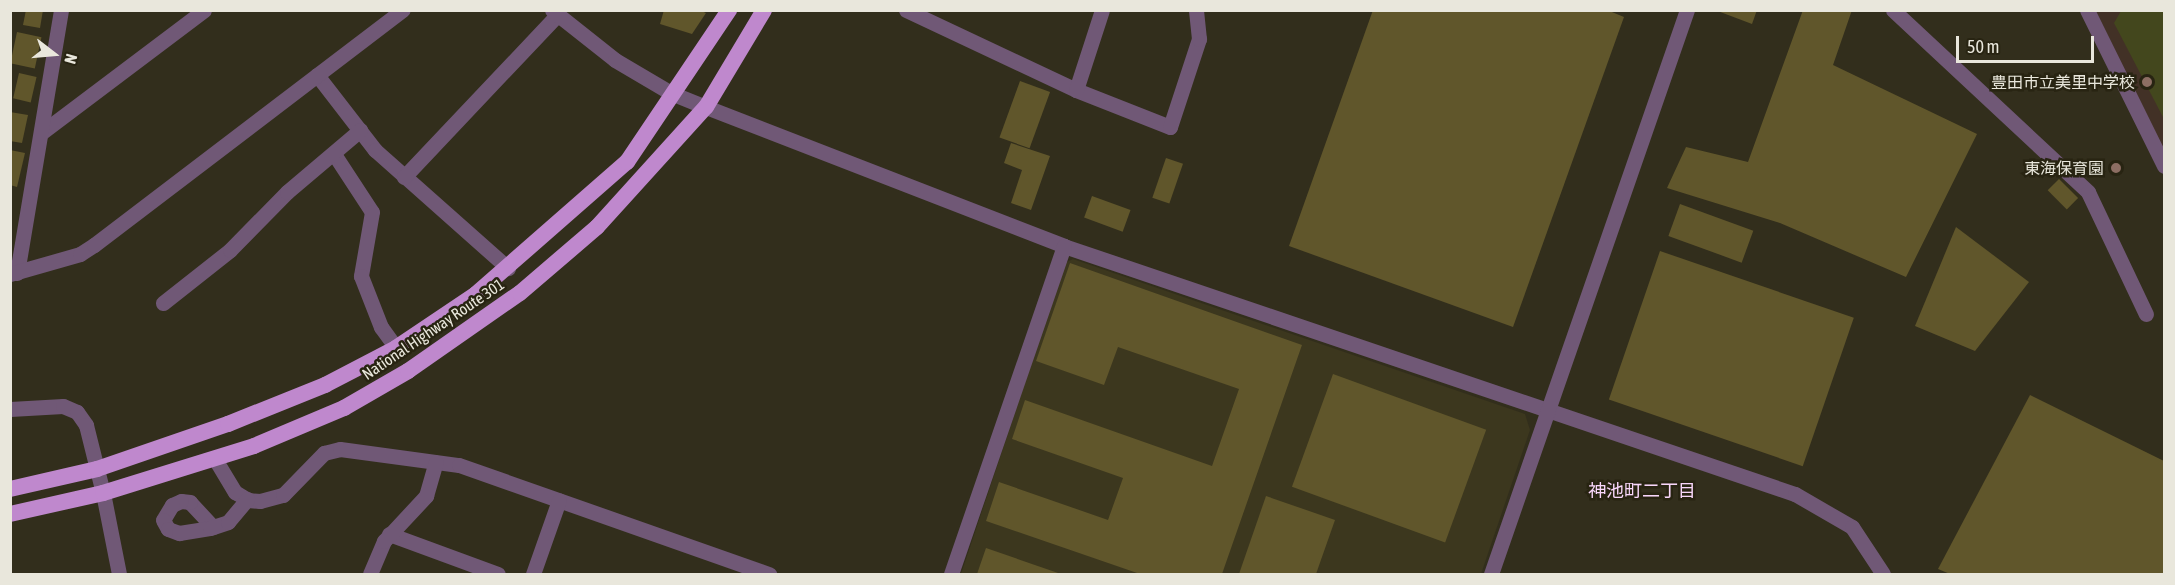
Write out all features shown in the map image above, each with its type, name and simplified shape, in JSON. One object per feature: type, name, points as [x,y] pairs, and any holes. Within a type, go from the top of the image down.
[{"type":"highway","name":"National Highway Route 301","points":[[10,489],[97,469],[303,394],[396,348],[508,268],[627,162],[671,93],[729,10]]},
{"type":"highway","name":"National Highway Route 301","points":[[10,514],[103,493],[215,459],[344,408],[408,372],[520,293],[597,227],[706,107],[764,10]]},
{"type":"street","points":[[61,10],[41,133],[14,273],[80,254],[94,245],[404,10]]},
{"type":"street","points":[[41,133],[204,10]]},
{"type":"street","points":[[906,10],[1076,90],[1170,127],[1199,39],[1196,10]]},
{"type":"street","points":[[1076,90],[1102,10]]},
{"type":"street","points":[[1491,574],[1687,10]]},
{"type":"street","points":[[1893,10],[2088,192],[2146,314]]},
{"type":"street","points":[[2087,10],[2164,166]]},
{"type":"street","points":[[404,177],[555,13],[615,60],[671,93],[1064,246],[1795,494],[1852,527],[1876,570]]},
{"type":"street","points":[[317,75],[375,150],[508,268]]},
{"type":"street","points":[[163,303],[230,250],[360,130]]},
{"type":"street","points":[[334,153],[372,212],[361,276],[381,327],[396,348]]},
{"type":"street","points":[[951,574],[1064,246]]},
{"type":"street","points":[[10,410],[63,406],[77,412],[86,425],[103,493],[119,574]]},
{"type":"street","points":[[215,459],[235,492],[247,499],[260,501],[283,495],[324,453],[340,449],[459,465],[769,574]]},
{"type":"street","points":[[370,574],[389,534],[426,496],[436,462]]},
{"type":"street","points":[[213,527],[228,522],[247,499]]},
{"type":"street","points":[[533,574],[559,500]]},
{"type":"street","points":[[389,534],[498,574]]},
{"type":"shaded area","name":"豊田市立美里中学校","points":[[2096,11],[2164,11],[2164,154]]},
{"type":"shaded area","points":[[1073,259],[1525,414],[1530,430],[1481,574],[961,574],[1065,263]]},
{"type":"green space","name":"豊田市立美里中学校","points":[[2121,11],[2164,11],[2164,119],[2114,23]]},
{"type":"building","points":[[26,10],[43,10],[40,28],[23,25]]},
{"type":"building","points":[[664,10],[699,10],[706,13],[692,34],[660,24]]},
{"type":"building","points":[[1373,10],[1607,10],[1624,17],[1513,327],[1289,246]]},
{"type":"building","points":[[1715,10],[1757,10],[1752,24]]},
{"type":"building","points":[[1803,10],[1852,10],[1833,65],[1977,134],[1906,277],[1780,223],[1667,188],[1686,147],[1748,162]]},
{"type":"building","points":[[17,32],[41,37],[35,68],[10,63]]},
{"type":"building","points":[[19,73],[37,77],[31,102],[13,98]]},
{"type":"building","points":[[1020,81],[1050,92],[1030,148],[999,137]]},
{"type":"building","points":[[10,112],[28,115],[22,143],[10,141]]},
{"type":"building","points":[[1011,143],[1050,156],[1031,210],[1011,203],[1022,170],[1004,163]]},
{"type":"building","points":[[10,150],[25,153],[17,187],[10,185]]},
{"type":"building","points":[[1166,158],[1183,164],[1169,204],[1152,198]]},
{"type":"building","points":[[2059,179],[2078,198],[2067,209],[2048,190]]},
{"type":"building","points":[[1092,196],[1131,210],[1123,232],[1084,218]]},
{"type":"building","points":[[1680,204],[1753,231],[1742,263],[1668,236]]},
{"type":"building","points":[[1956,227],[2029,282],[1975,351],[1915,326]]},
{"type":"building","points":[[1660,251],[1854,318],[1803,466],[1609,399]]},
{"type":"building","points":[[1070,263],[1302,345],[1222,574],[1140,574],[986,521],[999,482],[1108,520],[1123,478],[1012,439],[1025,400],[1212,466],[1239,389],[1118,347],[1104,385],[1036,361]]},
{"type":"building","points":[[1333,374],[1486,430],[1445,543],[1292,487]]},
{"type":"building","points":[[2030,395],[2164,461],[2164,574],[1950,574],[1938,569]]},
{"type":"building","points":[[1266,496],[1335,520],[1316,574],[1239,574]]},
{"type":"building","points":[[986,548],[1061,574],[977,574]]},
{"type":"place","name":"豊田市立美里中学校","points":[[2147,82]]},
{"type":"place","name":"東海保育園","points":[[2116,168]]},
{"type":"district","name":"神池町二丁目","points":[[1642,491]]}]
